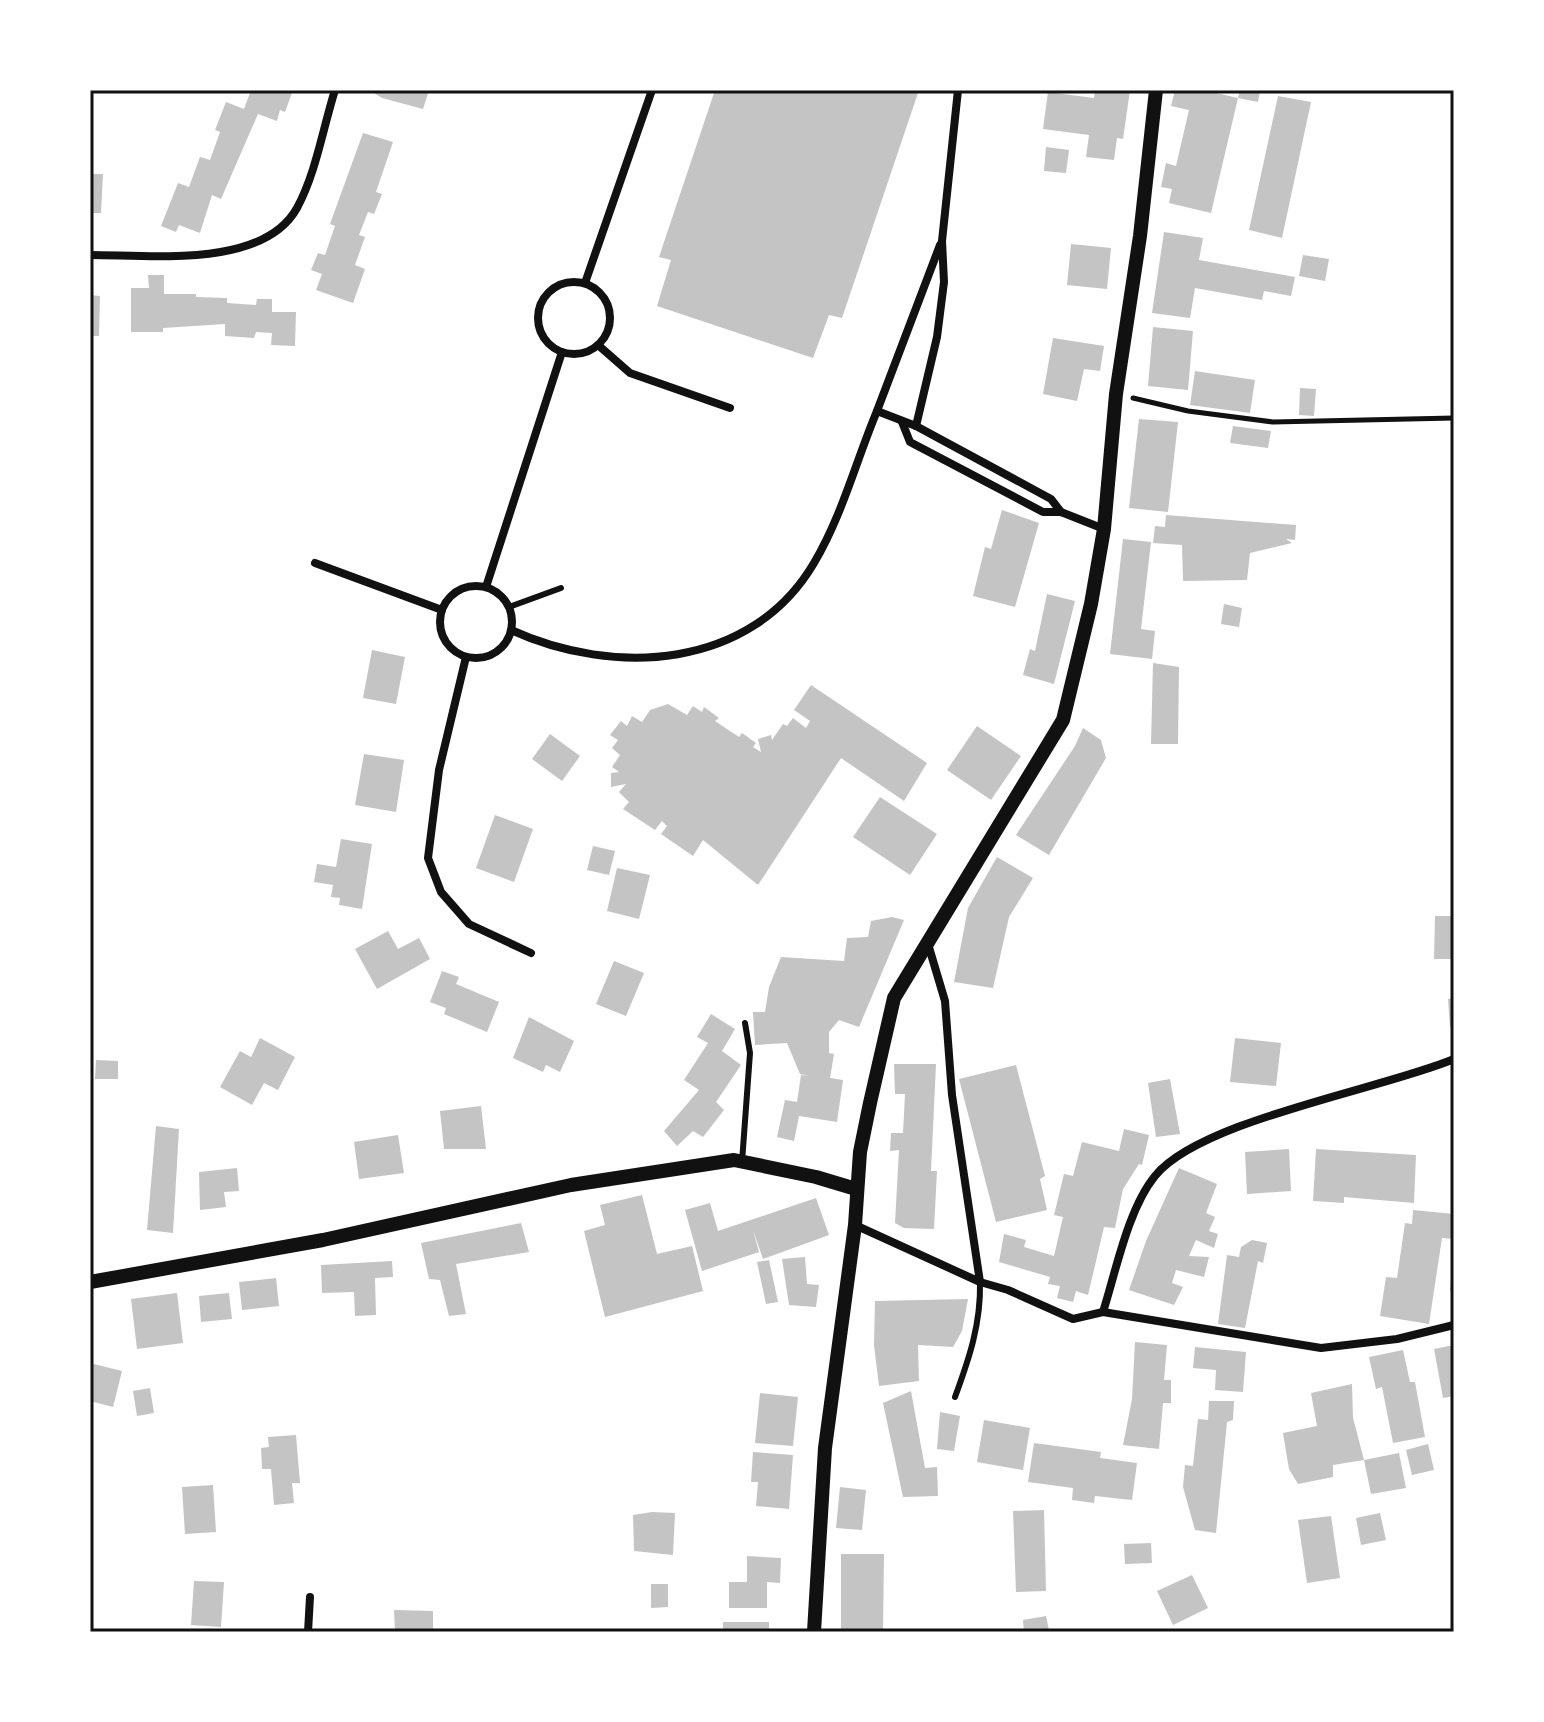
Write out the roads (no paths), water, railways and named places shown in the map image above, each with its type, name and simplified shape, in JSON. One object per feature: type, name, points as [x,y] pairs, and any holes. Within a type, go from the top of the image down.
[{"type":"street","points":[[90,255],[214,255],[262,241],[296,210],[335,90]]},
{"type":"street","points":[[585,283],[652,90]]},
{"type":"street","points":[[916,426],[937,337],[944,282],[942,241],[958,90]]},
{"type":"street","points":[[814,1632],[825,1448],[855,1225],[860,1152],[894,998],[1063,720],[1091,604],[1104,529],[1116,394],[1140,236],[1156,90]]},
{"type":"street","points":[[511,630],[543,645],[591,656],[634,659],[701,648],[760,625],[790,598],[820,552],[942,241]]},
{"type":"street","points":[[585,283],[603,295],[611,315],[605,336],[598,345],[581,353],[562,352],[552,346],[539,325],[542,301],[561,284],[585,283]]},
{"type":"street","points":[[598,345],[630,373],[730,408]]},
{"type":"street","points":[[486,587],[562,352]]},
{"type":"street","points":[[877,411],[916,426],[1051,499],[1061,512]]},
{"type":"street","points":[[902,422],[910,442],[1043,512],[1061,512],[1104,529]]},
{"type":"street","points":[[315,563],[442,610]]},
{"type":"street","points":[[486,587],[509,607],[511,630],[507,641],[489,655],[466,657],[455,652],[442,634],[442,610],[464,588],[486,587]]},
{"type":"street","points":[[466,657],[439,770],[428,858],[441,892],[469,924],[531,953]]},
{"type":"street","points":[[927,944],[945,1001],[952,1095],[980,1282]]},
{"type":"street","points":[[1103,1312],[1128,1230],[1153,1178],[1162,1168],[1190,1149],[1227,1132],[1454,1059]]},
{"type":"street","points":[[90,1282],[323,1240],[571,1185],[742,1162],[816,1177],[856,1189]]},
{"type":"street","points":[[855,1225],[980,1282],[1008,1290],[1073,1319],[1103,1312],[1321,1348],[1397,1339],[1454,1325]]},
{"type":"street","points":[[308,1632],[310,1597]]},
{"type":"lane","points":[[509,607],[561,588]]},
{"type":"lane","points":[[742,1162],[750,1053],[745,1023]]},
{"type":"lane","points":[[955,1397],[972,1350],[981,1309],[980,1282]]}]
